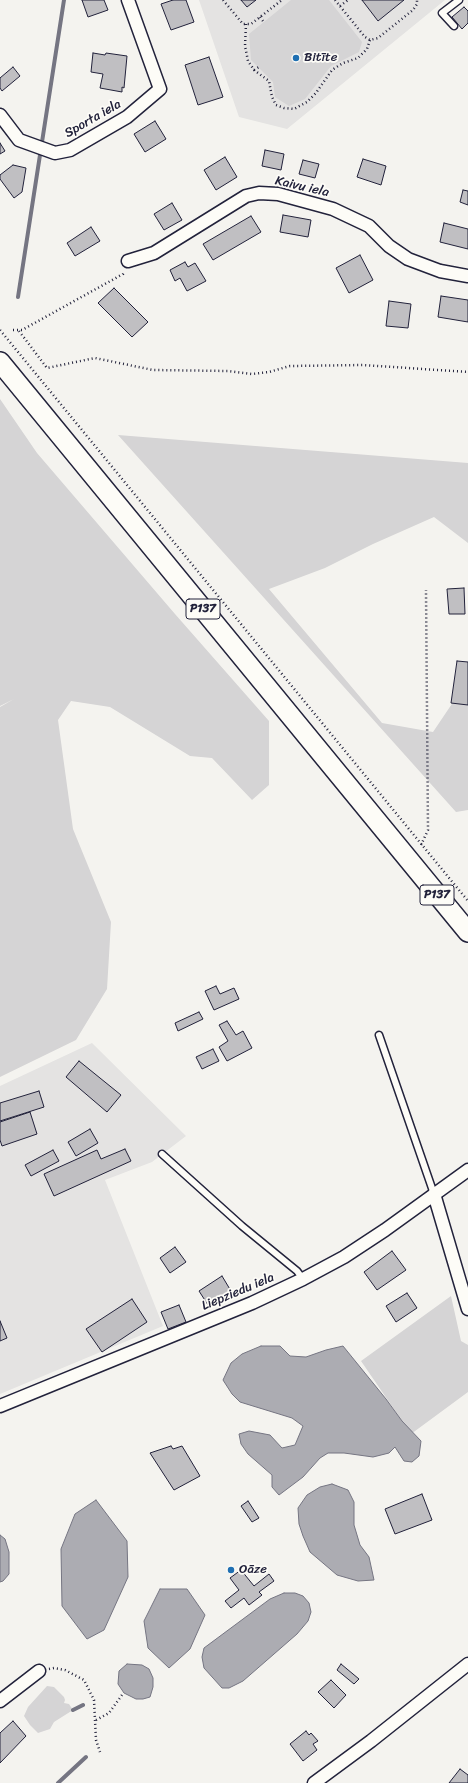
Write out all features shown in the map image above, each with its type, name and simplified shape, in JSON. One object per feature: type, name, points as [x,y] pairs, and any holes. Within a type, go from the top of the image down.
[{"type":"main road","name":"P137","points":[[0,362],[468,932]]},
{"type":"street","name":"Sporta iela","points":[[0,115],[19,140],[55,153],[70,150],[127,117],[160,89],[128,0]]},
{"type":"street","name":"Kaivu iela","points":[[128,261],[154,253],[246,196],[259,193],[278,194],[333,209],[369,226],[389,246],[408,259],[440,271],[468,276]]},
{"type":"street","name":"Liepziedu iela","points":[[0,1406],[252,1303],[303,1279],[344,1257],[385,1230],[468,1170]]},
{"type":"street","points":[[434,1194],[468,1309]]},
{"type":"street","points":[[314,1783],[371,1742],[468,1664]]},
{"type":"street","points":[[0,1701],[39,1671]]},
{"type":"lane","points":[[454,26],[442,13],[459,0]]},
{"type":"lane","points":[[380,1035],[434,1194]]},
{"type":"lane","points":[[162,1154],[242,1226],[297,1271],[303,1279]]},
{"type":"path","points":[[223,0],[243,24],[250,24],[282,0]]},
{"type":"path","points":[[335,0],[365,37],[370,40],[378,38],[413,10],[417,4],[417,0]]},
{"type":"path","points":[[340,6],[348,0]]},
{"type":"path","points":[[260,17],[263,21]]},
{"type":"path","points":[[246,24],[245,46],[248,61],[254,70],[269,81],[272,97],[276,105],[294,108],[307,102],[316,93],[331,68],[358,58],[367,49],[370,40]]},
{"type":"path","points":[[354,32],[360,31]]},
{"type":"path","points":[[254,70],[259,67]]},
{"type":"path","points":[[13,330],[19,331],[123,274],[128,261]]},
{"type":"path","points":[[0,330],[468,901]]},
{"type":"path","points":[[19,331],[46,368],[95,358],[153,370],[228,371],[252,374],[269,372],[290,366],[363,365],[468,372]]},
{"type":"path","points":[[407,857],[422,845],[428,830],[426,590]]},
{"type":"path","points":[[39,1671],[54,1668],[65,1670],[84,1680],[94,1700],[96,1740],[100,1752]]},
{"type":"path","points":[[96,1720],[109,1713],[122,1695]]},
{"type":"shaded area","name":"Bitīte","points":[[199,0],[445,0],[287,129],[239,117]]},
{"type":"shaded area","points":[[291,0],[329,0],[362,42],[359,52],[331,66],[305,99],[289,106],[275,97],[273,82],[251,60],[249,34]]},
{"type":"shaded area","points":[[0,399],[37,453],[269,721],[269,785],[252,800],[212,758],[190,756],[110,707],[71,701],[58,720],[73,829],[111,922],[107,989],[76,1040],[0,1077],[0,707],[14,699],[0,706]]},
{"type":"shaded area","points":[[118,435],[468,463],[468,543],[434,517],[373,544],[325,568],[269,589],[382,723],[433,732],[468,680],[468,810],[456,812]]},
{"type":"shaded area","points":[[92,1043],[186,1136],[152,1162],[105,1180],[163,1326],[0,1394],[0,1086]]},
{"type":"shaded area","points":[[451,1296],[461,1341],[468,1345],[468,1392],[411,1434],[361,1361]]},
{"type":"shaded area","points":[[261,1346],[280,1346],[290,1356],[306,1357],[343,1346],[402,1421],[421,1441],[419,1456],[412,1462],[404,1461],[395,1447],[389,1453],[373,1457],[344,1453],[328,1453],[320,1458],[303,1477],[279,1495],[272,1487],[272,1475],[248,1454],[241,1444],[239,1434],[249,1431],[270,1435],[282,1448],[295,1445],[303,1426],[292,1418],[240,1402],[232,1394],[223,1380],[231,1363],[242,1354]]},
{"type":"shaded area","points":[[332,1484],[348,1490],[354,1502],[354,1525],[360,1545],[369,1557],[374,1580],[358,1581],[337,1575],[310,1552],[303,1536],[299,1524],[298,1508],[307,1495],[320,1487]]},
{"type":"shaded area","points":[[96,1500],[127,1541],[128,1577],[104,1630],[87,1639],[62,1606],[61,1549],[75,1514]]},
{"type":"shaded area","points":[[0,1535],[5,1539],[9,1552],[9,1574],[3,1581],[0,1582]]},
{"type":"shaded area","points":[[160,1589],[187,1589],[205,1615],[190,1649],[169,1668],[148,1648],[144,1621]]},
{"type":"shaded area","points":[[284,1593],[295,1593],[303,1596],[309,1603],[311,1612],[308,1621],[297,1634],[243,1681],[229,1688],[222,1688],[204,1668],[202,1657],[204,1648],[270,1599]]},
{"type":"shaded area","points":[[127,1664],[142,1665],[149,1669],[153,1678],[153,1687],[150,1697],[136,1699],[124,1693],[118,1684],[119,1671]]},
{"type":"shaded area","points":[[47,1686],[54,1687],[64,1697],[64,1703],[69,1704],[73,1710],[54,1722],[50,1729],[38,1733],[24,1716],[28,1707]]},
{"type":"building","points":[[82,0],[104,0],[108,10],[88,17]]},
{"type":"building","points":[[173,0],[186,0],[194,22],[171,30],[161,4]]},
{"type":"building","points":[[241,0],[256,0],[247,7]]},
{"type":"building","points":[[362,0],[404,0],[378,21]]},
{"type":"building","points":[[464,7],[468,11],[468,23],[462,29],[452,17]]},
{"type":"building","points":[[93,53],[127,56],[124,88],[122,87],[122,92],[100,88],[103,74],[91,72]]},
{"type":"building","points":[[209,57],[223,97],[198,105],[185,65]]},
{"type":"building","points":[[13,67],[20,76],[2,91],[0,88],[0,78]]},
{"type":"building","points":[[155,121],[166,139],[145,152],[134,134]]},
{"type":"building","points":[[0,143],[5,151],[0,154]]},
{"type":"building","points":[[265,150],[284,154],[281,170],[262,166]]},
{"type":"building","points":[[225,157],[237,177],[216,190],[204,170]]},
{"type":"building","points":[[363,159],[386,166],[381,185],[357,177]]},
{"type":"building","points":[[303,160],[319,164],[315,178],[299,174]]},
{"type":"building","points":[[13,165],[26,168],[22,192],[14,198],[0,179],[0,175]]},
{"type":"building","points":[[463,190],[468,191],[468,205],[460,202]]},
{"type":"building","points":[[172,203],[182,220],[164,230],[154,214]]},
{"type":"building","points":[[283,215],[311,220],[308,237],[280,232]]},
{"type":"building","points":[[251,216],[261,232],[213,260],[203,244]]},
{"type":"building","points":[[444,223],[468,229],[468,249],[440,242]]},
{"type":"building","points":[[91,227],[100,241],[75,256],[67,243]]},
{"type":"building","points":[[360,255],[373,280],[349,293],[336,268]]},
{"type":"building","points":[[185,262],[188,267],[195,263],[206,281],[187,291],[180,278],[175,281],[170,270]]},
{"type":"building","points":[[114,288],[148,322],[132,337],[98,303]]},
{"type":"building","points":[[441,296],[468,300],[468,322],[438,317]]},
{"type":"building","points":[[389,301],[411,304],[408,328],[386,326]]},
{"type":"building","points":[[464,588],[465,614],[449,614],[447,589]]},
{"type":"building","points":[[457,661],[468,662],[468,705],[451,703]]},
{"type":"building","points":[[216,986],[220,994],[234,988],[239,999],[214,1010],[205,991]]},
{"type":"building","points":[[199,1012],[203,1019],[178,1031],[175,1023]]},
{"type":"building","points":[[227,1021],[236,1035],[243,1031],[252,1048],[227,1061],[219,1047],[228,1041],[219,1025]]},
{"type":"building","points":[[213,1049],[219,1061],[202,1069],[196,1057]]},
{"type":"building","points":[[79,1061],[121,1095],[107,1112],[66,1077]]},
{"type":"building","points":[[39,1091],[44,1107],[0,1121],[0,1103]]},
{"type":"building","points":[[30,1112],[37,1134],[2,1146],[0,1140],[0,1122]]},
{"type":"building","points":[[90,1129],[98,1143],[76,1156],[68,1142]]},
{"type":"building","points":[[125,1149],[131,1161],[54,1196],[44,1174],[97,1150],[101,1159]]},
{"type":"building","points":[[53,1150],[59,1161],[31,1176],[25,1165]]},
{"type":"building","points":[[175,1247],[186,1262],[170,1273],[160,1258]]},
{"type":"building","points":[[392,1251],[406,1270],[377,1290],[364,1272]]},
{"type":"building","points":[[222,1276],[231,1291],[208,1305],[199,1291]]},
{"type":"building","points":[[407,1293],[417,1308],[396,1322],[386,1306]]},
{"type":"building","points":[[132,1299],[147,1322],[102,1352],[86,1329]]},
{"type":"building","points":[[179,1305],[186,1322],[168,1329],[161,1312]]},
{"type":"building","points":[[0,1321],[7,1338],[0,1341]]},
{"type":"building","points":[[171,1446],[173,1449],[182,1446],[200,1476],[174,1490],[150,1453]]},
{"type":"building","points":[[422,1494],[432,1520],[395,1534],[385,1509]]},
{"type":"building","points":[[248,1501],[259,1518],[252,1522],[241,1506]]},
{"type":"building","points":[[241,1570],[254,1586],[269,1574],[274,1581],[259,1592],[262,1595],[249,1605],[244,1598],[231,1608],[225,1601],[239,1590],[230,1578]]},
{"type":"building","points":[[341,1664],[359,1679],[354,1684],[337,1670]]},
{"type":"building","points":[[331,1680],[346,1695],[334,1708],[318,1692]]},
{"type":"building","points":[[13,1721],[26,1736],[0,1763],[0,1733]]},
{"type":"building","points":[[306,1731],[309,1735],[311,1733],[318,1741],[313,1744],[317,1750],[303,1761],[290,1744]]},
{"type":"building","points":[[460,1769],[468,1775],[468,1783],[449,1783]]},
{"type":"waterway","points":[[18,297],[64,0]]},
{"type":"waterway","points":[[73,1710],[83,1705]]},
{"type":"waterway","points":[[58,1783],[86,1757]]},
{"type":"place","name":"Bitīte","points":[[296,58]]},
{"type":"place","name":"Oāze","points":[[231,1570]]}]
